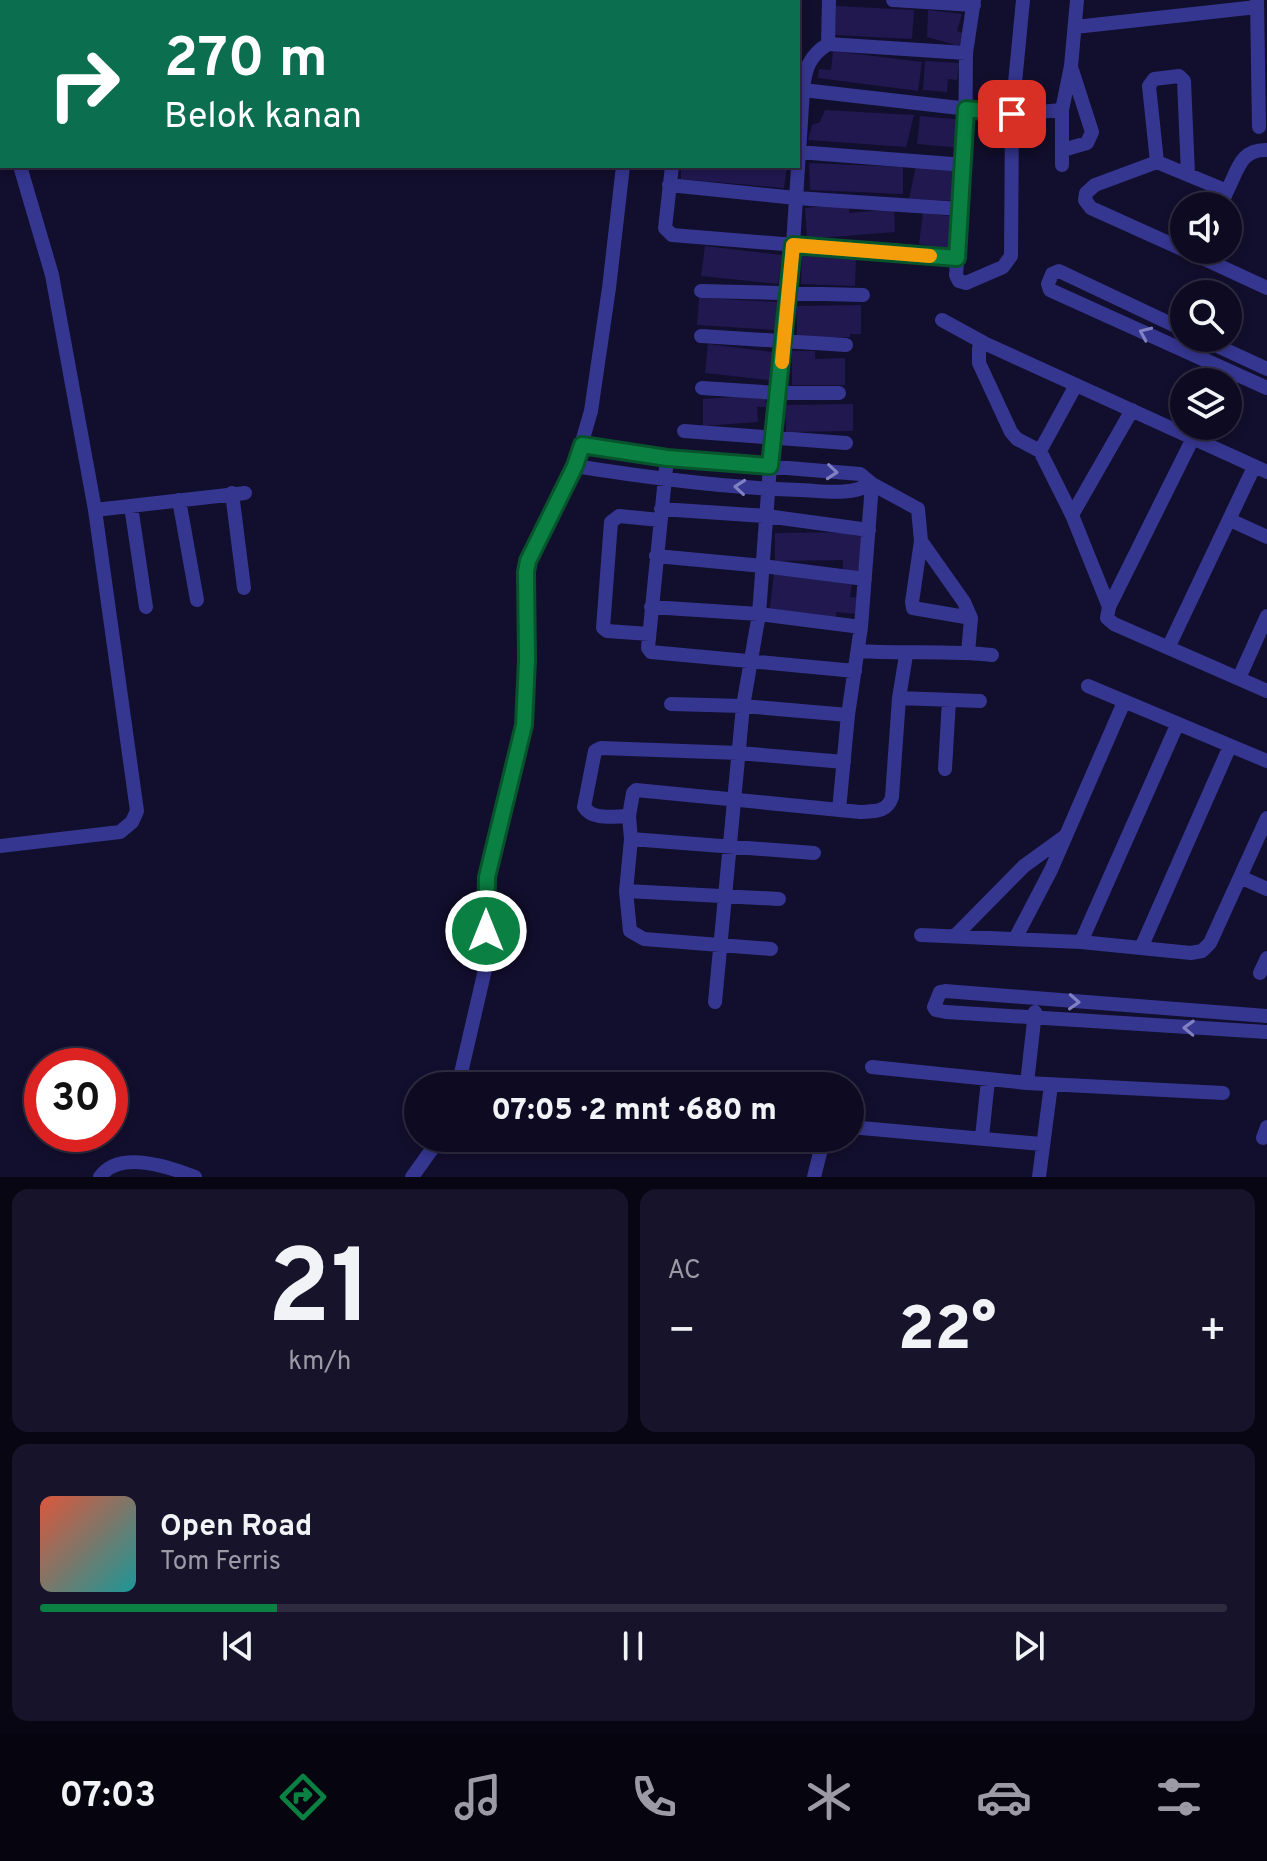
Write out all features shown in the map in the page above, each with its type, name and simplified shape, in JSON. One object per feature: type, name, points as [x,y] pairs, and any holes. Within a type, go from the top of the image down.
[{"type":"street","points":[[828,44],[829,0]]},
{"type":"street","points":[[893,0],[974,2],[966,53],[965,165],[957,258],[957,278],[966,283],[999,269],[1009,260],[1011,251],[1012,114],[1023,0]]},
{"type":"street","points":[[1071,66],[1092,132],[1087,143],[1063,158],[1062,110],[1071,66],[1077,0]]},
{"type":"street","points":[[1075,27],[1257,3],[1262,58],[1259,127]]},
{"type":"street","points":[[800,136],[805,70],[819,50],[828,44],[966,53]]},
{"type":"street","points":[[1157,162],[1149,86],[1154,79],[1179,76],[1184,81],[1188,174]]},
{"type":"street","points":[[803,90],[1012,114],[1062,110]]},
{"type":"street","points":[[1170,244],[1091,208],[1085,200],[1086,193],[1095,185],[1157,162],[1227,191],[1244,156],[1253,150],[1267,150]]},
{"type":"street","points":[[800,152],[965,165]]},
{"type":"street","points":[[0,846],[120,832],[132,822],[137,811],[95,510],[52,275],[21,168]]},
{"type":"street","points":[[461,1072],[487,961],[487,877],[524,725],[526,572],[528,561],[575,466],[594,397],[623,168]]},
{"type":"street","points":[[672,168],[667,233],[957,258]]},
{"type":"street","points":[[715,1002],[743,706],[759,614],[798,168]]},
{"type":"street","points":[[669,185],[796,198],[961,209]]},
{"type":"street","points":[[1226,264],[1265,281]]},
{"type":"street","points":[[1170,323],[1059,271],[1052,274],[1048,284],[1050,290],[1170,344]]},
{"type":"street","points":[[701,291],[863,295]]},
{"type":"street","points":[[942,320],[984,343],[1170,427]]},
{"type":"street","points":[[701,336],[846,345]]},
{"type":"street","points":[[984,343],[979,348],[979,363],[1011,432],[1017,439],[1040,451],[1072,515],[1109,607]]},
{"type":"street","points":[[1187,352],[1267,388]]},
{"type":"street","points":[[1230,352],[1267,369]]},
{"type":"street","points":[[1040,451],[1076,385]]},
{"type":"street","points":[[702,388],[839,393]]},
{"type":"street","points":[[1072,515],[1132,410]]},
{"type":"street","points":[[684,431],[846,443]]},
{"type":"street","points":[[1192,440],[1109,607],[1107,618],[1114,624],[1267,691]]},
{"type":"street","points":[[1169,646],[1230,520],[1260,470],[1197,440]]},
{"type":"street","points":[[582,445],[667,458],[860,474],[918,509],[921,541],[913,608],[971,618]]},
{"type":"street","points":[[667,458],[648,648],[655,654],[855,671]]},
{"type":"street","points":[[575,466],[664,481],[769,490],[857,492],[872,484]]},
{"type":"street","points":[[839,810],[848,715],[861,627],[872,484]]},
{"type":"street","points":[[95,510],[239,493],[244,588]]},
{"type":"street","points":[[179,500],[197,600]]},
{"type":"street","points":[[131,506],[146,607]]},
{"type":"street","points":[[649,634],[607,631],[603,628],[611,522],[619,516],[766,516],[869,530]]},
{"type":"street","points":[[1230,520],[1267,537]]},
{"type":"street","points":[[921,541],[964,602],[971,618],[968,653]]},
{"type":"street","points":[[656,556],[865,579]]},
{"type":"street","points":[[651,607],[759,614],[861,627]]},
{"type":"street","points":[[1239,678],[1267,616]]},
{"type":"street","points":[[858,651],[906,655],[992,655]]},
{"type":"street","points":[[771,949],[644,939],[630,931],[626,891],[633,793],[636,790],[839,810],[882,810],[890,805],[906,655]]},
{"type":"street","points":[[1088,686],[1267,761]]},
{"type":"street","points":[[899,698],[980,701]]},
{"type":"street","points":[[945,769],[949,700]]},
{"type":"street","points":[[1015,939],[1051,870],[1124,702]]},
{"type":"street","points":[[671,704],[743,706],[848,715]]},
{"type":"street","points":[[1081,942],[1177,725]]},
{"type":"street","points":[[1141,948],[1230,746]]},
{"type":"street","points":[[629,816],[595,816],[586,812],[584,807],[595,751],[601,748],[739,753],[844,762]]},
{"type":"street","points":[[921,935],[1081,942],[1191,953],[1202,951],[1210,943],[1266,821]]},
{"type":"street","points":[[955,936],[1024,866],[1065,837]]},
{"type":"street","points":[[631,839],[814,853]]},
{"type":"street","points":[[1240,877],[1267,889]]},
{"type":"street","points":[[626,891],[779,899]]},
{"type":"street","points":[[1260,973],[1267,958]]},
{"type":"street","points":[[1267,1016],[1036,1000],[941,990],[934,1007],[946,1012],[1267,1032]]},
{"type":"street","points":[[1027,1083],[1036,1000]]},
{"type":"street","points":[[872,1067],[1051,1085],[1223,1093]]},
{"type":"street","points":[[982,1137],[988,1080]]},
{"type":"street","points":[[1039,1177],[1051,1085]]},
{"type":"street","points":[[864,1128],[1041,1144]]},
{"type":"street","points":[[412,1177],[430,1152]]},
{"type":"street","points":[[814,1177],[820,1152]]},
{"type":"street","points":[[100,1177],[113,1166],[144,1163],[195,1177]]},
{"type":"building","points":[[836,6],[914,10],[912,39],[835,35]]},
{"type":"building","points":[[928,10],[962,14],[957,31],[963,33],[959,46],[927,37]]},
{"type":"building","points":[[833,51],[922,62],[918,91],[818,78],[819,69],[831,70]]},
{"type":"building","points":[[925,61],[959,63],[957,80],[948,79],[947,92],[923,90]]},
{"type":"building","points":[[825,110],[914,115],[906,147],[808,140],[812,125],[820,122]]},
{"type":"building","points":[[920,116],[964,120],[962,148],[917,144]]},
{"type":"building","points":[[809,163],[903,167],[903,194],[810,190]]},
{"type":"building","points":[[916,166],[960,167],[957,201],[909,199]]},
{"type":"building","points":[[681,168],[787,168],[784,188],[681,179]]},
{"type":"building","points":[[849,204],[849,213],[894,209],[895,232],[807,239],[805,208]]},
{"type":"building","points":[[923,213],[957,217],[952,249],[919,244]]},
{"type":"building","points":[[705,246],[782,255],[778,284],[701,276]]},
{"type":"building","points":[[802,255],[856,257],[855,286],[801,284]]},
{"type":"building","points":[[699,298],[777,302],[775,330],[697,325]]},
{"type":"building","points":[[861,305],[861,334],[797,338],[796,306]]},
{"type":"building","points":[[708,344],[772,352],[769,380],[705,373]]},
{"type":"building","points":[[792,351],[815,351],[815,359],[845,358],[845,385],[792,385]]},
{"type":"building","points":[[765,395],[766,407],[757,407],[758,422],[703,426],[703,399]]},
{"type":"building","points":[[853,404],[853,431],[786,432],[785,405]]},
{"type":"building","points":[[864,532],[864,573],[843,573],[843,560],[775,561],[775,533]]},
{"type":"building","points":[[774,574],[852,584],[850,597],[859,598],[857,614],[836,612],[836,617],[769,615]]},
{"type":"slow traffic","points":[[782,362],[793,245],[930,256]]},
{"type":"route","points":[[486,931],[487,877],[524,725],[528,561],[575,466],[582,445],[667,458],[770,466],[793,245],[957,258],[966,109],[1012,114]]}]
